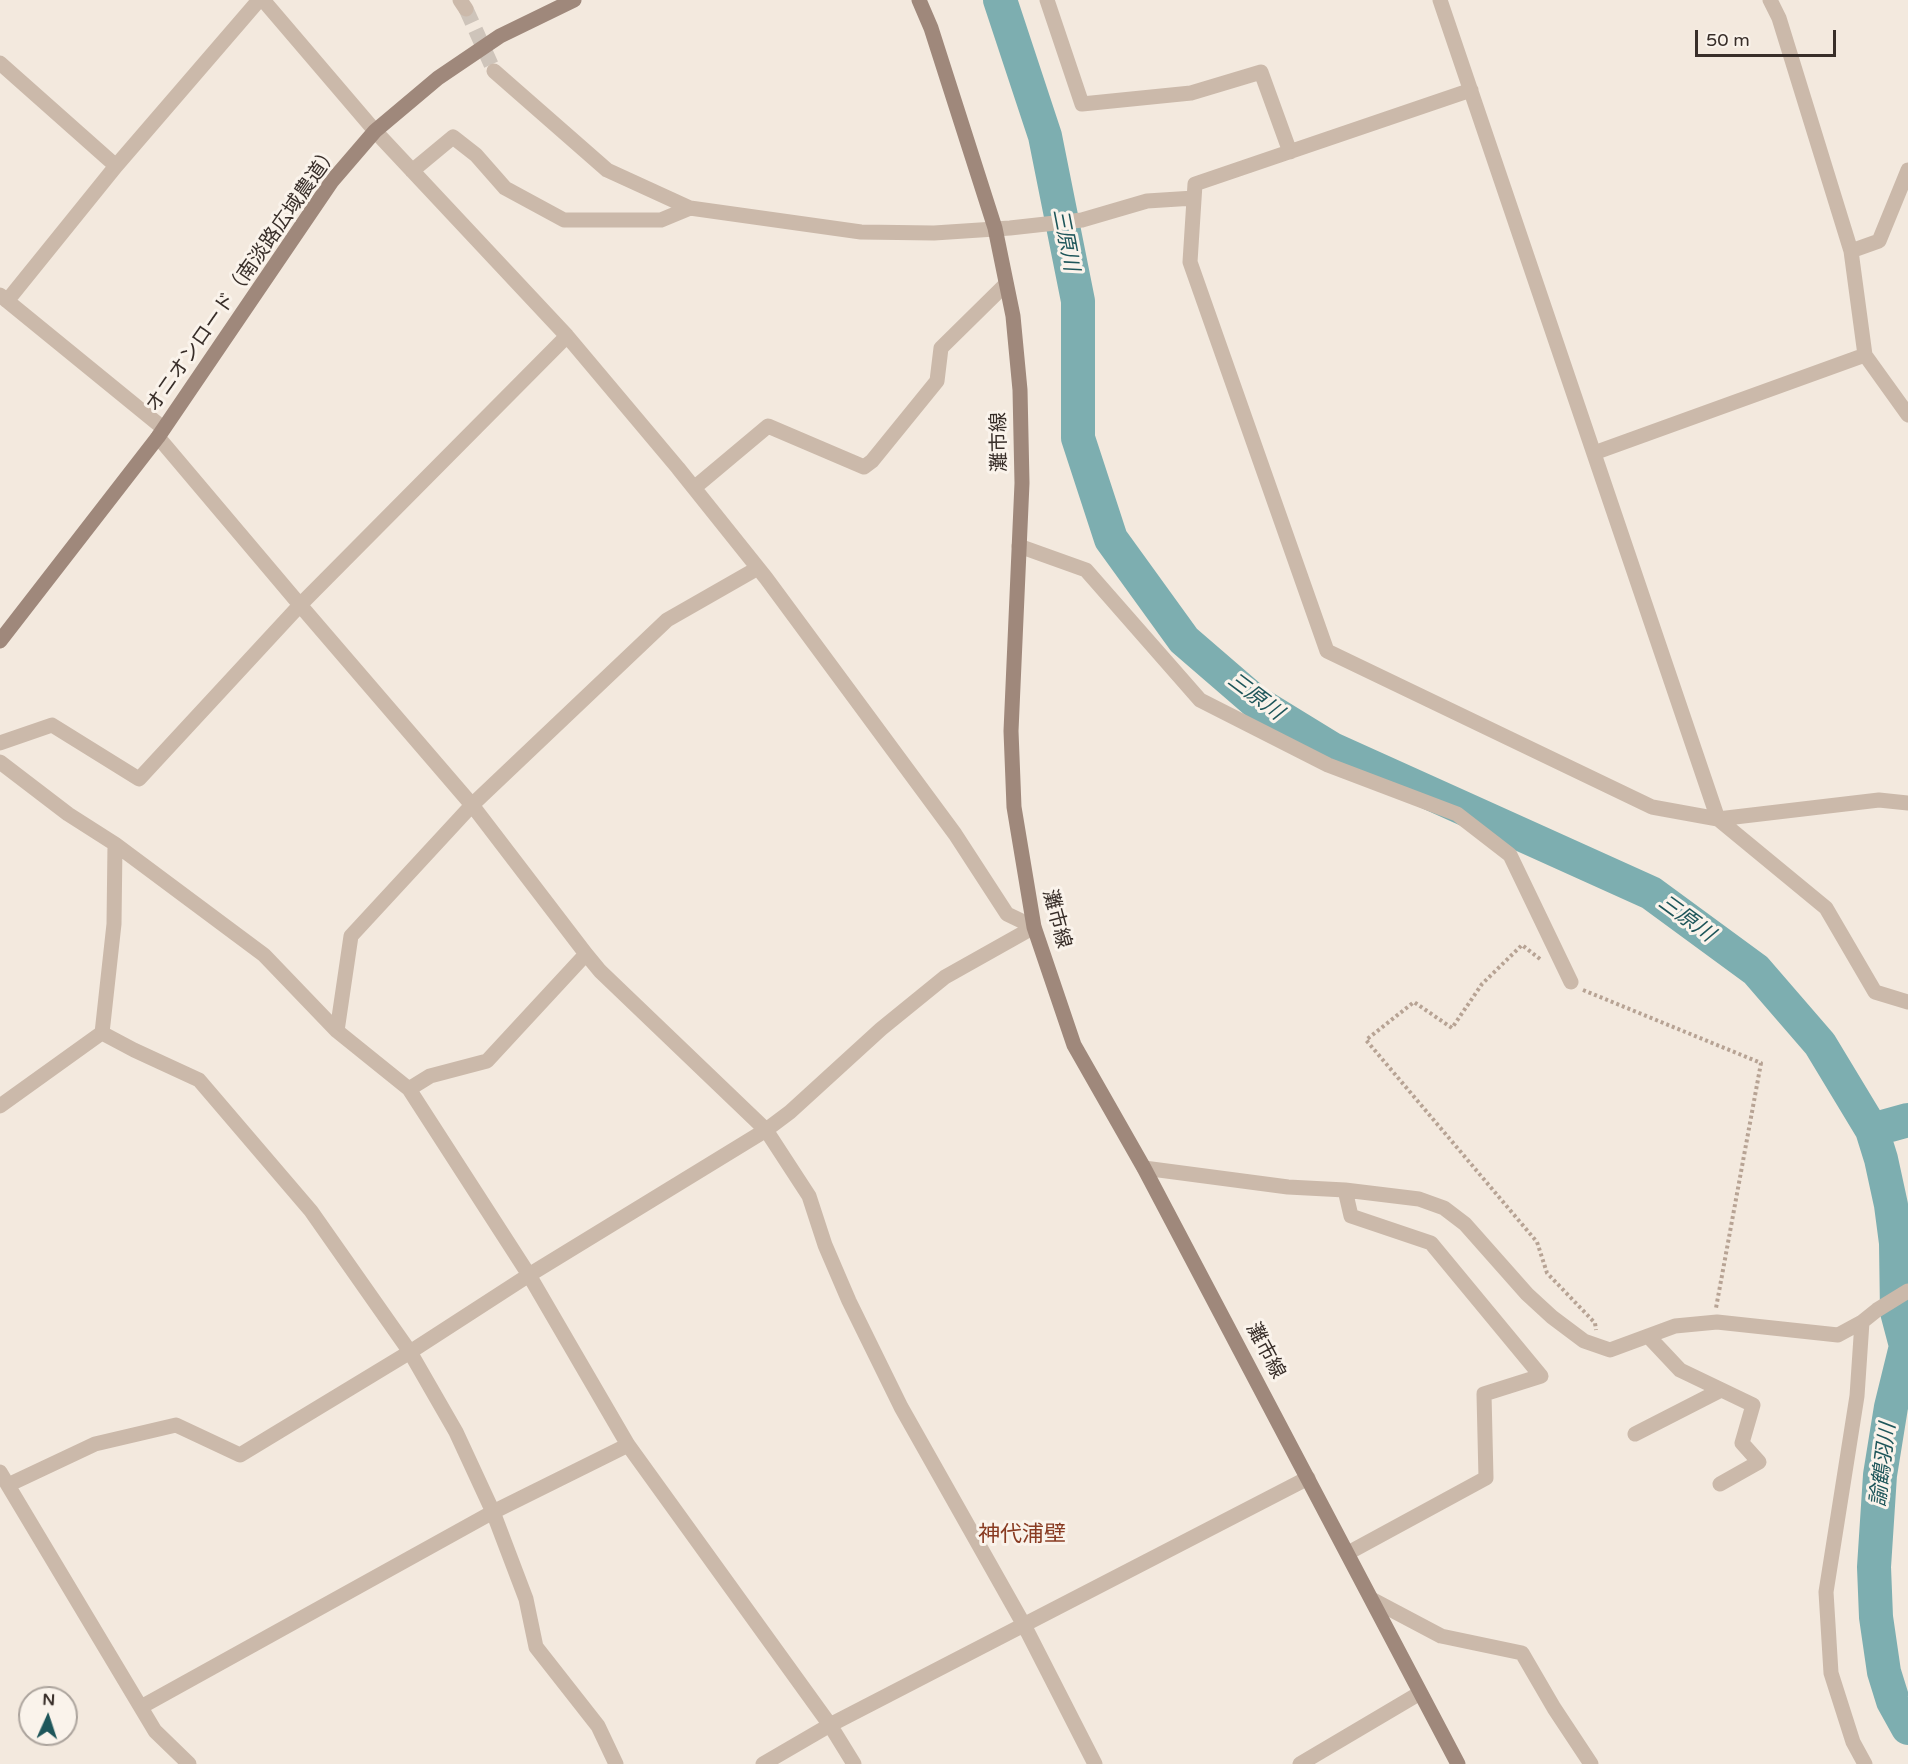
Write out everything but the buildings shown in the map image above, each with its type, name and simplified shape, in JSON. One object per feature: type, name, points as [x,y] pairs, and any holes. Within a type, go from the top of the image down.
[{"type":"main road","name":"オニオンロード（南淡路広域農道）","points":[[0,641],[161,433],[332,181],[375,131],[438,78],[500,36],[574,0]]},
{"type":"main road","name":"灘市線","points":[[919,0],[1003,228],[1006,284],[1013,316],[1020,390],[1022,483],[1011,731],[1014,807],[1034,927],[1074,1045],[1144,1168],[1458,1764]]},
{"type":"street","points":[[1034,927],[1007,914],[955,834],[758,568],[694,488],[567,336],[375,131],[261,0],[4,298],[161,433],[300,605],[472,805],[585,954],[766,1130],[809,1196],[825,1245],[849,1301],[901,1407],[1024,1625],[1095,1764]]},
{"type":"street","points":[[1047,0],[1082,104],[1191,93],[1261,72],[1290,152]]},
{"type":"street","points":[[1440,0],[1718,819],[1826,908],[1875,992],[1908,1002]]},
{"type":"street","points":[[1770,0],[1779,18],[1851,251],[1865,355],[1908,415]]},
{"type":"street","points":[[0,63],[116,166]]},
{"type":"street","points":[[494,71],[607,170],[690,208],[861,232],[934,233],[1082,220],[1147,201],[1194,198]]},
{"type":"street","points":[[1471,90],[1195,184],[1190,262],[1326,651],[1652,807],[1718,819],[1879,800],[1908,803]]},
{"type":"street","points":[[412,171],[453,136],[476,155],[506,188],[564,220],[661,220],[690,208]]},
{"type":"street","points":[[1851,251],[1878,241],[1908,170]]},
{"type":"street","points":[[694,488],[768,426],[864,467],[872,461],[937,381],[941,348],[1006,284]]},
{"type":"street","points":[[0,743],[52,724],[139,779],[300,605],[567,336]]},
{"type":"street","points":[[1594,453],[1865,355]]},
{"type":"street","points":[[1019,546],[1086,570],[1200,700],[1328,765],[1457,814],[1510,855],[1571,982]]},
{"type":"street","points":[[337,1031],[351,936],[472,805],[667,620],[758,568]]},
{"type":"street","points":[[0,762],[68,814],[115,844],[264,955],[337,1031],[409,1089],[529,1275],[628,1445],[830,1725],[854,1764]]},
{"type":"street","points":[[0,1106],[102,1032],[114,924],[115,844]]},
{"type":"street","points":[[189,1764],[155,1731],[4,1479],[95,1444],[176,1425],[240,1455],[766,1130],[790,1112],[881,1029],[945,977],[1034,927]]},
{"type":"street","points":[[409,1089],[430,1076],[487,1061],[585,954]]},
{"type":"street","points":[[102,1032],[198,1080],[311,1211],[410,1352],[456,1432],[494,1512],[526,1599],[536,1647],[598,1726],[616,1764]]},
{"type":"street","points":[[1144,1168],[1288,1187],[1345,1190],[1419,1199],[1444,1208],[1465,1224],[1527,1294],[1552,1317],[1584,1341],[1610,1350],[1675,1326],[1713,1323],[1838,1335],[1908,1291]]},
{"type":"street","points":[[1345,1190],[1351,1216],[1431,1243],[1541,1376],[1484,1394],[1486,1478],[1348,1553]]},
{"type":"street","points":[[1862,1322],[1857,1396],[1827,1592],[1831,1673],[1853,1742],[1865,1764]]},
{"type":"street","points":[[1648,1336],[1680,1370],[1753,1405],[1742,1443],[1759,1462],[1720,1484]]},
{"type":"street","points":[[1635,1434],[1721,1390]]},
{"type":"street","points":[[141,1707],[494,1512],[628,1445]]},
{"type":"street","points":[[763,1764],[830,1725],[1308,1478]]},
{"type":"street","points":[[1373,1600],[1441,1636],[1522,1653],[1554,1708],[1591,1764]]},
{"type":"street","points":[[1300,1764],[1420,1693]]},
{"type":"path","points":[[1547,963],[1522,945],[1482,984],[1452,1028],[1414,1002],[1366,1040],[1537,1242],[1546,1273],[1595,1323],[1598,1346]]},
{"type":"path","points":[[1571,982],[1585,992],[1761,1063],[1713,1323]]},
{"type":"waterway","name":"三原川","points":[[1000,0],[1045,136],[1078,301],[1078,438],[1111,539],[1184,640],[1257,703],[1332,749],[1651,893],[1756,970],[1820,1044],[1872,1130],[1891,1205],[1896,1243],[1897,1312],[1906,1346],[1891,1407],[1880,1475],[1874,1567],[1876,1617],[1884,1672],[1893,1701],[1908,1728]]},
{"type":"waterway","points":[[1872,1130],[1908,1120]]},
{"type":"tunnel","points":[[466,9],[494,71]]},
{"type":"district","name":"神代浦壁","points":[[1022,1535]]},
{"type":"water label","name":"諭鶴羽川","points":[[1884,1465]]}]
